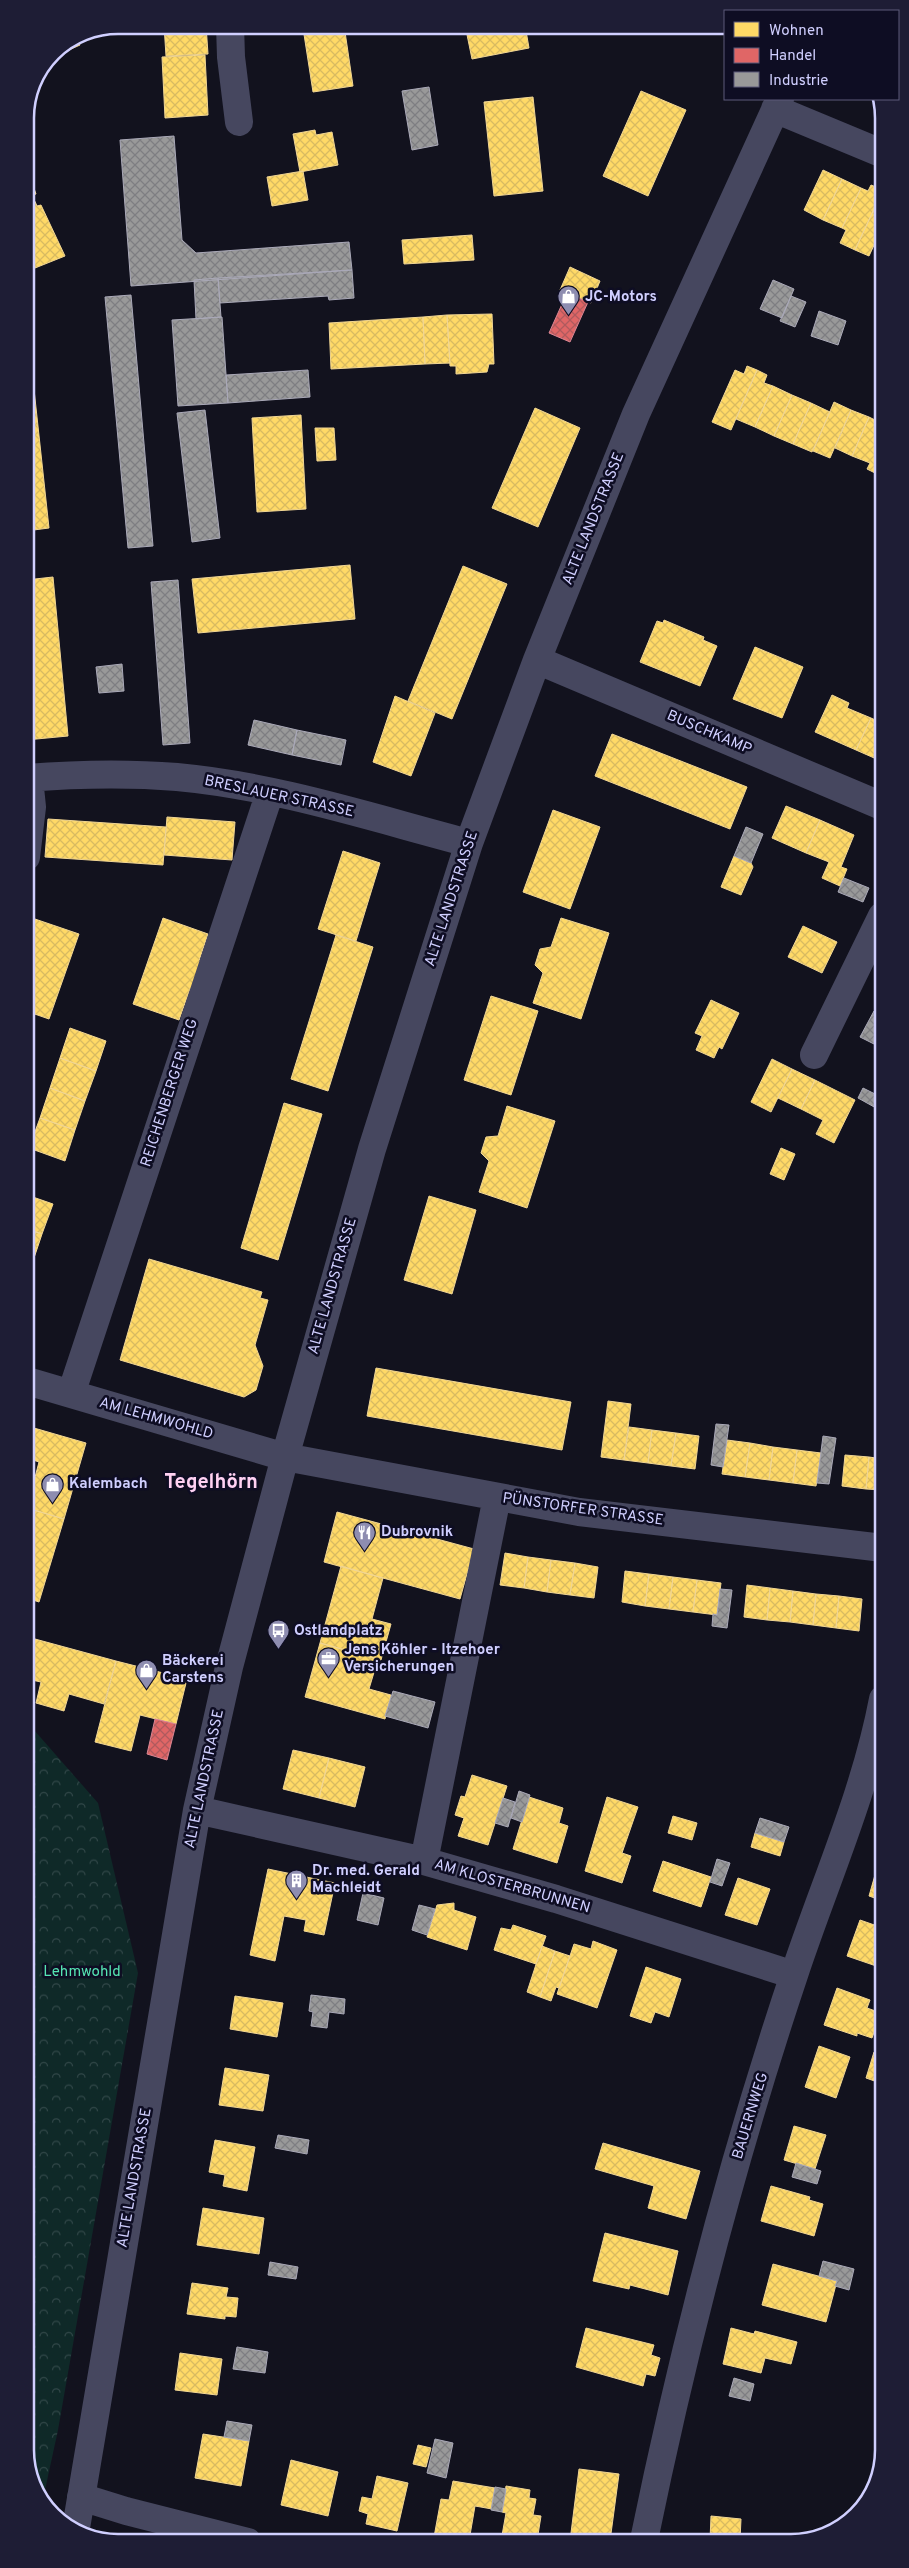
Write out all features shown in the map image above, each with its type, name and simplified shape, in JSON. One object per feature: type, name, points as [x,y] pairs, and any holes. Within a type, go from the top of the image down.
[{"type":"street","points":[[230,34],[231,57],[239,122]]},
{"type":"street","points":[[778,104],[875,150]]},
{"type":"street","name":"ALTE LANDSTRASSE","points":[[77,2523],[221,1665],[285,1457],[372,1149],[469,843],[537,660],[636,414],[778,104]]},
{"type":"street","name":"BUSCHKAMP","points":[[537,660],[875,803]]},
{"type":"street","name":"BRESLAUER STRASSE","points":[[34,778],[92,774],[179,777],[270,792],[469,843]]},
{"type":"street","name":"REICHENBERGER WEG","points":[[71,1394],[270,792]]},
{"type":"street","points":[[814,1055],[875,930]]},
{"type":"street","name":"AM LEHMWOHLD","points":[[34,1383],[285,1457]]},
{"type":"street","name":"PÜNSTORFER STRASSE","points":[[285,1457],[579,1512],[875,1547]]},
{"type":"street","points":[[424,1861],[497,1497]]},
{"type":"street","name":"BAUERNWEG","points":[[645,2534],[672,2402],[694,2316],[753,2107],[794,1975],[875,1737]]},
{"type":"street","name":"AM KLOSTERBRUNNEN","points":[[197,1810],[424,1861],[556,1899],[794,1975]]},
{"type":"street","points":[[81,2497],[126,2511],[217,2534]]},
{"type":"green space","name":"Lehmwohld","points":[[34,1730],[98,1803],[138,1973],[58,2430],[45,2491],[34,2461]]},
{"type":"building: Wohnen","points":[[165,34],[207,34],[208,54],[166,56]]},
{"type":"building: Wohnen","points":[[304,34],[345,34],[353,86],[313,92]]},
{"type":"building: Wohnen","points":[[467,34],[527,34],[529,48],[472,59]]},
{"type":"building: Wohnen","points":[[205,55],[208,115],[165,118],[162,57]]},
{"type":"building: Wohnen","points":[[641,91],[686,110],[648,196],[603,176]]},
{"type":"building: Wohnen","points":[[533,97],[543,191],[494,196],[484,102]]},
{"type":"building: Wohnen","points":[[315,130],[316,135],[332,132],[338,165],[300,172],[293,134]]},
{"type":"building: Wohnen","points":[[823,170],[842,179],[823,220],[804,210]]},
{"type":"building: Wohnen","points":[[303,171],[308,200],[272,206],[267,177]]},
{"type":"building: Wohnen","points":[[842,179],[861,188],[842,228],[823,220]]},
{"type":"building: Wohnen","points":[[871,185],[875,187],[875,207],[855,250],[840,243],[846,230],[842,228],[861,188],[868,191]]},
{"type":"building: Wohnen","points":[[34,199],[37,206],[41,205],[65,256],[34,268]]},
{"type":"building: Wohnen","points":[[875,207],[875,243],[869,256],[855,250]]},
{"type":"building: Wohnen","points":[[472,235],[474,260],[404,264],[402,240]]},
{"type":"building: Wohnen","points":[[570,267],[600,281],[591,303],[560,290]]},
{"type":"building: Wohnen","points":[[492,314],[494,364],[489,364],[487,372],[456,374],[456,366],[450,366],[447,315]]},
{"type":"building: Wohnen","points":[[447,315],[450,363],[425,364],[423,317]]},
{"type":"building: Wohnen","points":[[423,317],[425,364],[331,369],[329,323]]},
{"type":"building: Wohnen","points":[[747,366],[757,370],[731,430],[712,422],[735,370],[744,374]]},
{"type":"building: Wohnen","points":[[757,370],[767,375],[764,383],[773,386],[755,427],[736,419]]},
{"type":"building: Wohnen","points":[[773,386],[792,395],[774,436],[755,427]]},
{"type":"building: Wohnen","points":[[34,389],[49,528],[34,530]]},
{"type":"building: Wohnen","points":[[792,395],[811,403],[793,444],[774,436]]},
{"type":"building: Wohnen","points":[[834,402],[851,410],[830,458],[813,451]]},
{"type":"building: Wohnen","points":[[811,403],[830,412],[812,452],[793,444]]},
{"type":"building: Wohnen","points":[[535,408],[580,428],[538,527],[492,508]]},
{"type":"building: Wohnen","points":[[851,410],[869,417],[852,456],[835,448]]},
{"type":"building: Wohnen","points":[[301,415],[306,509],[257,512],[252,418]]},
{"type":"building: Wohnen","points":[[869,417],[875,420],[875,473],[867,469],[870,463],[852,456]]},
{"type":"building: Wohnen","points":[[315,428],[334,428],[336,460],[317,461]]},
{"type":"building: Wohnen","points":[[350,565],[355,619],[198,633],[192,579]]},
{"type":"building: Wohnen","points":[[463,566],[507,584],[452,719],[408,701]]},
{"type":"building: Wohnen","points":[[53,577],[68,736],[34,739],[34,579]]},
{"type":"building: Wohnen","points":[[664,620],[704,637],[703,640],[717,646],[700,686],[640,662],[657,621],[663,623]]},
{"type":"building: Wohnen","points":[[755,647],[803,667],[782,718],[733,699]]},
{"type":"building: Wohnen","points":[[832,695],[849,703],[847,708],[871,718],[856,750],[815,732]]},
{"type":"building: Wohnen","points":[[395,696],[435,713],[411,776],[373,762]]},
{"type":"building: Wohnen","points":[[871,718],[875,720],[875,758],[856,750]]},
{"type":"building: Wohnen","points":[[612,734],[747,787],[730,829],[595,776]]},
{"type":"building: Wohnen","points":[[786,806],[820,820],[806,853],[772,838]]},
{"type":"building: Wohnen","points":[[553,810],[600,827],[570,909],[523,892]]},
{"type":"building: Wohnen","points":[[167,817],[235,822],[232,860],[164,855]]},
{"type":"building: Wohnen","points":[[48,819],[166,827],[163,865],[45,857]]},
{"type":"building: Wohnen","points":[[820,820],[854,835],[841,867],[847,869],[840,886],[822,878],[829,862],[806,853]]},
{"type":"building: Wohnen","points":[[343,851],[380,863],[356,941],[318,929]]},
{"type":"building: Wohnen","points":[[734,856],[751,863],[753,867],[741,895],[721,887]]},
{"type":"building: Wohnen","points":[[163,918],[208,934],[199,961],[207,969],[201,987],[190,989],[179,1020],[133,1004]]},
{"type":"building: Wohnen","points":[[561,918],[609,933],[581,1019],[533,1003],[543,973],[535,965],[540,949],[551,947]]},
{"type":"building: Wohnen","points":[[34,919],[79,934],[49,1019],[34,1014]]},
{"type":"building: Wohnen","points":[[803,926],[837,942],[822,973],[788,957]]},
{"type":"building: Wohnen","points":[[336,935],[373,947],[328,1091],[291,1079]]},
{"type":"building: Wohnen","points":[[491,996],[538,1011],[511,1095],[464,1080]]},
{"type":"building: Wohnen","points":[[711,1000],[739,1013],[722,1049],[719,1047],[714,1058],[696,1050],[702,1036],[695,1033]]},
{"type":"building: Wohnen","points":[[70,1028],[106,1041],[96,1071],[60,1058]]},
{"type":"building: Wohnen","points":[[60,1058],[96,1071],[85,1101],[50,1088]]},
{"type":"building: Wohnen","points":[[772,1059],[792,1069],[771,1112],[751,1102]]},
{"type":"building: Wohnen","points":[[792,1069],[815,1080],[801,1109],[778,1098]]},
{"type":"building: Wohnen","points":[[815,1080],[855,1100],[834,1143],[816,1134],[823,1120],[801,1109]]},
{"type":"building: Wohnen","points":[[50,1088],[85,1101],[75,1130],[40,1118]]},
{"type":"building: Wohnen","points":[[284,1103],[322,1114],[278,1260],[241,1248]]},
{"type":"building: Wohnen","points":[[507,1106],[555,1121],[527,1208],[479,1192],[489,1161],[481,1153],[486,1137],[498,1136]]},
{"type":"building: Wohnen","points":[[40,1118],[75,1130],[65,1161],[34,1150],[34,1134]]},
{"type":"building: Wohnen","points":[[781,1148],[795,1154],[784,1180],[770,1174]]},
{"type":"building: Wohnen","points":[[429,1196],[476,1210],[452,1294],[404,1280]]},
{"type":"building: Wohnen","points":[[34,1197],[53,1204],[42,1234],[34,1231]]},
{"type":"building: Wohnen","points":[[34,1231],[42,1234],[34,1258]]},
{"type":"building: Wohnen","points":[[149,1259],[262,1292],[260,1298],[268,1300],[255,1345],[263,1366],[256,1390],[244,1397],[120,1360]]},
{"type":"building: Wohnen","points":[[376,1368],[571,1402],[562,1450],[367,1416]]},
{"type":"building: Wohnen","points":[[608,1401],[631,1404],[624,1460],[601,1457]]},
{"type":"building: Wohnen","points":[[629,1427],[652,1430],[648,1463],[624,1460]]},
{"type":"building: Wohnen","points":[[34,1428],[86,1443],[64,1519],[34,1510],[34,1481],[39,1462],[34,1460]]},
{"type":"building: Wohnen","points":[[652,1430],[676,1433],[671,1466],[648,1463]]},
{"type":"building: Wohnen","points":[[676,1433],[699,1436],[695,1469],[671,1466]]},
{"type":"building: Wohnen","points":[[727,1440],[750,1443],[745,1477],[722,1474]]},
{"type":"building: Wohnen","points":[[750,1443],[773,1447],[769,1480],[745,1477]]},
{"type":"building: Wohnen","points":[[773,1447],[797,1450],[793,1483],[769,1480]]},
{"type":"building: Wohnen","points":[[797,1450],[821,1453],[816,1486],[793,1483]]},
{"type":"building: Wohnen","points":[[845,1455],[869,1457],[866,1489],[842,1486]]},
{"type":"building: Wohnen","points":[[869,1457],[875,1458],[875,1490],[866,1489]]},
{"type":"building: Wohnen","points":[[34,1510],[64,1519],[39,1602],[34,1600]]},
{"type":"building: Wohnen","points":[[337,1512],[474,1549],[460,1599],[324,1562]]},
{"type":"building: Wohnen","points":[[505,1553],[528,1557],[524,1588],[500,1585]]},
{"type":"building: Wohnen","points":[[528,1557],[551,1560],[547,1592],[524,1588]]},
{"type":"building: Wohnen","points":[[551,1560],[575,1563],[570,1595],[547,1592]]},
{"type":"building: Wohnen","points":[[575,1563],[598,1567],[594,1598],[570,1595]]},
{"type":"building: Wohnen","points":[[341,1566],[383,1578],[372,1619],[391,1624],[381,1660],[320,1643]]},
{"type":"building: Wohnen","points":[[625,1571],[649,1574],[645,1606],[622,1602]]},
{"type":"building: Wohnen","points":[[649,1574],[673,1577],[669,1609],[645,1606]]},
{"type":"building: Wohnen","points":[[673,1577],[697,1580],[693,1612],[669,1609]]},
{"type":"building: Wohnen","points":[[697,1580],[721,1583],[717,1615],[693,1612]]},
{"type":"building: Wohnen","points":[[747,1585],[770,1588],[767,1620],[744,1617]]},
{"type":"building: Wohnen","points":[[770,1588],[793,1591],[790,1622],[767,1620]]},
{"type":"building: Wohnen","points":[[793,1591],[816,1594],[813,1625],[790,1622]]},
{"type":"building: Wohnen","points":[[816,1594],[839,1596],[836,1628],[813,1625]]},
{"type":"building: Wohnen","points":[[839,1596],[862,1599],[859,1631],[836,1628]]},
{"type":"building: Wohnen","points":[[35,1639],[116,1661],[104,1704],[69,1694],[64,1711],[36,1703],[41,1682],[34,1680]]},
{"type":"building: Wohnen","points":[[320,1643],[378,1659],[369,1689],[391,1695],[385,1719],[305,1697]]},
{"type":"building: Wohnen","points":[[116,1661],[187,1679],[176,1724],[140,1715],[131,1751],[95,1742]]},
{"type":"building: Wohnen","points":[[293,1750],[329,1758],[319,1798],[283,1789]]},
{"type":"building: Wohnen","points":[[329,1758],[365,1767],[355,1807],[319,1798]]},
{"type":"building: Wohnen","points":[[472,1775],[507,1786],[488,1845],[458,1836],[464,1818],[455,1815],[461,1796],[465,1797]]},
{"type":"building: Wohnen","points":[[529,1797],[563,1808],[559,1823],[568,1826],[557,1863],[513,1849]]},
{"type":"building: Wohnen","points":[[607,1797],[638,1807],[622,1853],[631,1856],[622,1883],[585,1871]]},
{"type":"building: Wohnen","points":[[673,1816],[697,1823],[692,1840],[668,1833]]},
{"type":"building: Wohnen","points":[[755,1833],[784,1842],[780,1856],[751,1847]]},
{"type":"building: Wohnen","points":[[663,1861],[711,1877],[701,1907],[653,1891]]},
{"type":"building: Wohnen","name":"Dr. med. Gerald Machleidt","points":[[268,1869],[335,1883],[324,1935],[304,1931],[306,1920],[284,1916],[275,1961],[250,1955]]},
{"type":"building: Wohnen","points":[[875,1875],[875,1898],[869,1896]]},
{"type":"building: Wohnen","points":[[738,1878],[770,1889],[757,1925],[725,1915]]},
{"type":"building: Wohnen","points":[[454,1903],[454,1910],[476,1917],[467,1950],[427,1937],[437,1905]]},
{"type":"building: Wohnen","points":[[860,1920],[875,1925],[875,1966],[847,1956]]},
{"type":"building: Wohnen","points":[[513,1925],[546,1936],[536,1964],[494,1950],[501,1928],[511,1930]]},
{"type":"building: Wohnen","points":[[593,1941],[617,1950],[597,2008],[557,1994],[574,1944],[591,1949]]},
{"type":"building: Wohnen","points":[[542,1946],[555,1951],[540,1997],[527,1992]]},
{"type":"building: Wohnen","points":[[555,1951],[570,1956],[559,1988],[556,1987],[551,2001],[540,1997]]},
{"type":"building: Wohnen","points":[[646,1967],[681,1979],[669,2017],[655,2012],[651,2023],[630,2016]]},
{"type":"building: Wohnen","points":[[837,1988],[870,2000],[867,2008],[875,2011],[875,2030],[872,2038],[857,2033],[857,2036],[824,2025]]},
{"type":"building: Wohnen","points":[[235,1996],[283,2003],[277,2037],[230,2029]]},
{"type":"building: Wohnen","points":[[819,2046],[850,2057],[836,2098],[805,2087]]},
{"type":"building: Wohnen","points":[[874,2052],[875,2081],[866,2078]]},
{"type":"building: Wohnen","points":[[225,2068],[269,2075],[263,2111],[219,2105]]},
{"type":"building: Wohnen","points":[[794,2126],[826,2135],[815,2169],[784,2160]]},
{"type":"building: Wohnen","points":[[215,2140],[255,2147],[247,2191],[223,2186],[225,2175],[209,2172]]},
{"type":"building: Wohnen","points":[[603,2143],[700,2171],[686,2219],[648,2208],[654,2186],[595,2169]]},
{"type":"building: Wohnen","points":[[771,2186],[810,2197],[809,2200],[823,2204],[814,2236],[761,2221]]},
{"type":"building: Wohnen","points":[[203,2208],[264,2218],[259,2254],[197,2245]]},
{"type":"building: Wohnen","points":[[605,2233],[678,2251],[668,2295],[630,2285],[629,2289],[593,2281]]},
{"type":"building: Wohnen","points":[[773,2264],[837,2281],[826,2322],[762,2305]]},
{"type":"building: Wohnen","points":[[192,2283],[228,2288],[226,2297],[238,2298],[236,2317],[225,2316],[225,2319],[187,2314]]},
{"type":"building: Wohnen","points":[[586,2328],[654,2345],[651,2355],[660,2358],[655,2376],[646,2374],[643,2386],[576,2367]]},
{"type":"building: Wohnen","points":[[731,2328],[754,2334],[755,2331],[797,2342],[791,2364],[765,2358],[761,2373],[723,2364]]},
{"type":"building: Wohnen","points":[[180,2353],[222,2359],[217,2395],[175,2390]]},
{"type":"building: Wohnen","points":[[203,2434],[249,2441],[241,2486],[195,2478]]},
{"type":"building: Wohnen","points":[[418,2445],[431,2448],[426,2467],[413,2464]]},
{"type":"building: Wohnen","points":[[291,2460],[338,2472],[328,2516],[281,2505]]},
{"type":"building: Wohnen","points":[[579,2469],[619,2474],[611,2534],[571,2534]]},
{"type":"building: Wohnen","points":[[377,2476],[408,2483],[397,2531],[366,2524],[368,2514],[359,2511],[362,2497],[372,2499]]},
{"type":"building: Wohnen","points":[[453,2481],[495,2488],[492,2509],[475,2506],[470,2534],[435,2534],[441,2499],[449,2500]]},
{"type":"building: Wohnen","points":[[506,2486],[530,2490],[529,2498],[536,2499],[533,2515],[541,2516],[538,2534],[502,2534],[506,2513],[502,2512]]},
{"type":"building: Wohnen","points":[[711,2516],[741,2519],[740,2534],[710,2534]]},
{"type":"building: Handel","points":[[567,293],[588,302],[570,342],[549,333]]},
{"type":"building: Handel","points":[[155,1719],[176,1724],[167,1760],[147,1754]]},
{"type":"building: Industrie","points":[[429,87],[438,145],[412,150],[402,91]]},
{"type":"building: Industrie","points":[[174,136],[182,240],[196,253],[349,242],[352,270],[131,286],[120,140]]},
{"type":"building: Industrie","points":[[352,270],[354,298],[329,300],[328,296],[220,303],[218,278]]},
{"type":"building: Industrie","points":[[218,278],[221,317],[196,319],[194,280]]},
{"type":"building: Industrie","points":[[773,280],[794,289],[782,318],[760,309]]},
{"type":"building: Industrie","points":[[131,295],[153,546],[128,548],[105,297]]},
{"type":"building: Industrie","points":[[791,296],[806,302],[795,327],[780,321]]},
{"type":"building: Industrie","points":[[819,311],[846,321],[838,345],[811,336]]},
{"type":"building: Industrie","points":[[222,317],[228,403],[178,406],[172,320]]},
{"type":"building: Industrie","points":[[308,370],[310,397],[228,403],[226,375]]},
{"type":"building: Industrie","points":[[205,410],[220,538],[192,542],[177,413]]},
{"type":"building: Industrie","points":[[178,580],[190,743],[163,745],[151,582]]},
{"type":"building: Industrie","points":[[122,664],[124,691],[99,693],[96,667]]},
{"type":"building: Industrie","points":[[254,720],[297,730],[292,755],[248,745]]},
{"type":"building: Industrie","points":[[297,730],[346,740],[341,765],[292,755]]},
{"type":"building: Industrie","points":[[746,827],[763,834],[751,863],[734,856]]},
{"type":"building: Industrie","points":[[844,878],[869,888],[863,902],[838,892]]},
{"type":"building: Industrie","points":[[874,1011],[875,1012],[875,1044],[860,1037]]},
{"type":"building: Industrie","points":[[863,1088],[875,1094],[875,1107],[858,1098]]},
{"type":"building: Industrie","points":[[716,1424],[729,1425],[723,1467],[711,1465]]},
{"type":"building: Industrie","points":[[823,1436],[836,1438],[829,1484],[817,1483]]},
{"type":"building: Industrie","points":[[720,1589],[732,1590],[727,1628],[712,1626],[713,1614],[717,1615]]},
{"type":"building: Industrie","points":[[393,1691],[435,1702],[428,1728],[385,1716]]},
{"type":"building: Industrie","points":[[519,1791],[530,1795],[522,1822],[511,1818]]},
{"type":"building: Industrie","points":[[503,1798],[515,1802],[508,1827],[495,1823]]},
{"type":"building: Industrie","points":[[760,1818],[789,1827],[784,1842],[755,1833]]},
{"type":"building: Industrie","points":[[717,1859],[730,1863],[722,1886],[710,1882]]},
{"type":"building: Industrie","points":[[363,1893],[384,1898],[378,1925],[357,1920]]},
{"type":"building: Industrie","points":[[419,1905],[435,1909],[427,1935],[412,1930]]},
{"type":"building: Industrie","points":[[311,1995],[345,1999],[344,2014],[329,2012],[327,2028],[311,2026],[313,2012],[309,2011]]},
{"type":"building: Industrie","points":[[278,2135],[309,2140],[307,2154],[275,2148]]},
{"type":"building: Industrie","points":[[796,2163],[821,2171],[817,2184],[792,2177]]},
{"type":"building: Industrie","points":[[823,2261],[854,2269],[849,2290],[835,2286],[837,2281],[819,2276]]},
{"type":"building: Industrie","points":[[270,2262],[298,2267],[296,2279],[268,2275]]},
{"type":"building: Industrie","points":[[237,2347],[268,2352],[265,2373],[233,2369]]},
{"type":"building: Industrie","points":[[734,2378],[754,2384],[750,2401],[729,2396]]},
{"type":"building: Industrie","points":[[227,2421],[252,2425],[249,2441],[224,2437]]},
{"type":"building: Industrie","points":[[435,2439],[453,2443],[446,2478],[427,2473]]},
{"type":"building: Industrie","points":[[495,2487],[506,2489],[502,2512],[491,2510]]},
{"type":"place","name":"JC-Motors","points":[[569,316]]},
{"type":"place","name":"Kalembach","points":[[53,1503]]},
{"type":"place","name":"Dubrovnik","points":[[365,1551]]},
{"type":"place","name":"Ostlandplatz","points":[[278,1650]]},
{"type":"place","name":"Jens Köhler - Itzehoer Versicherungen","points":[[328,1678]]},
{"type":"place","name":"Bäckerei Carstens","points":[[146,1689]]},
{"type":"place","name":"Dr. med. Gerald Machleidt","points":[[296,1899]]},
{"type":"district","name":"Tegelhörn","points":[[211,1483]]}]
